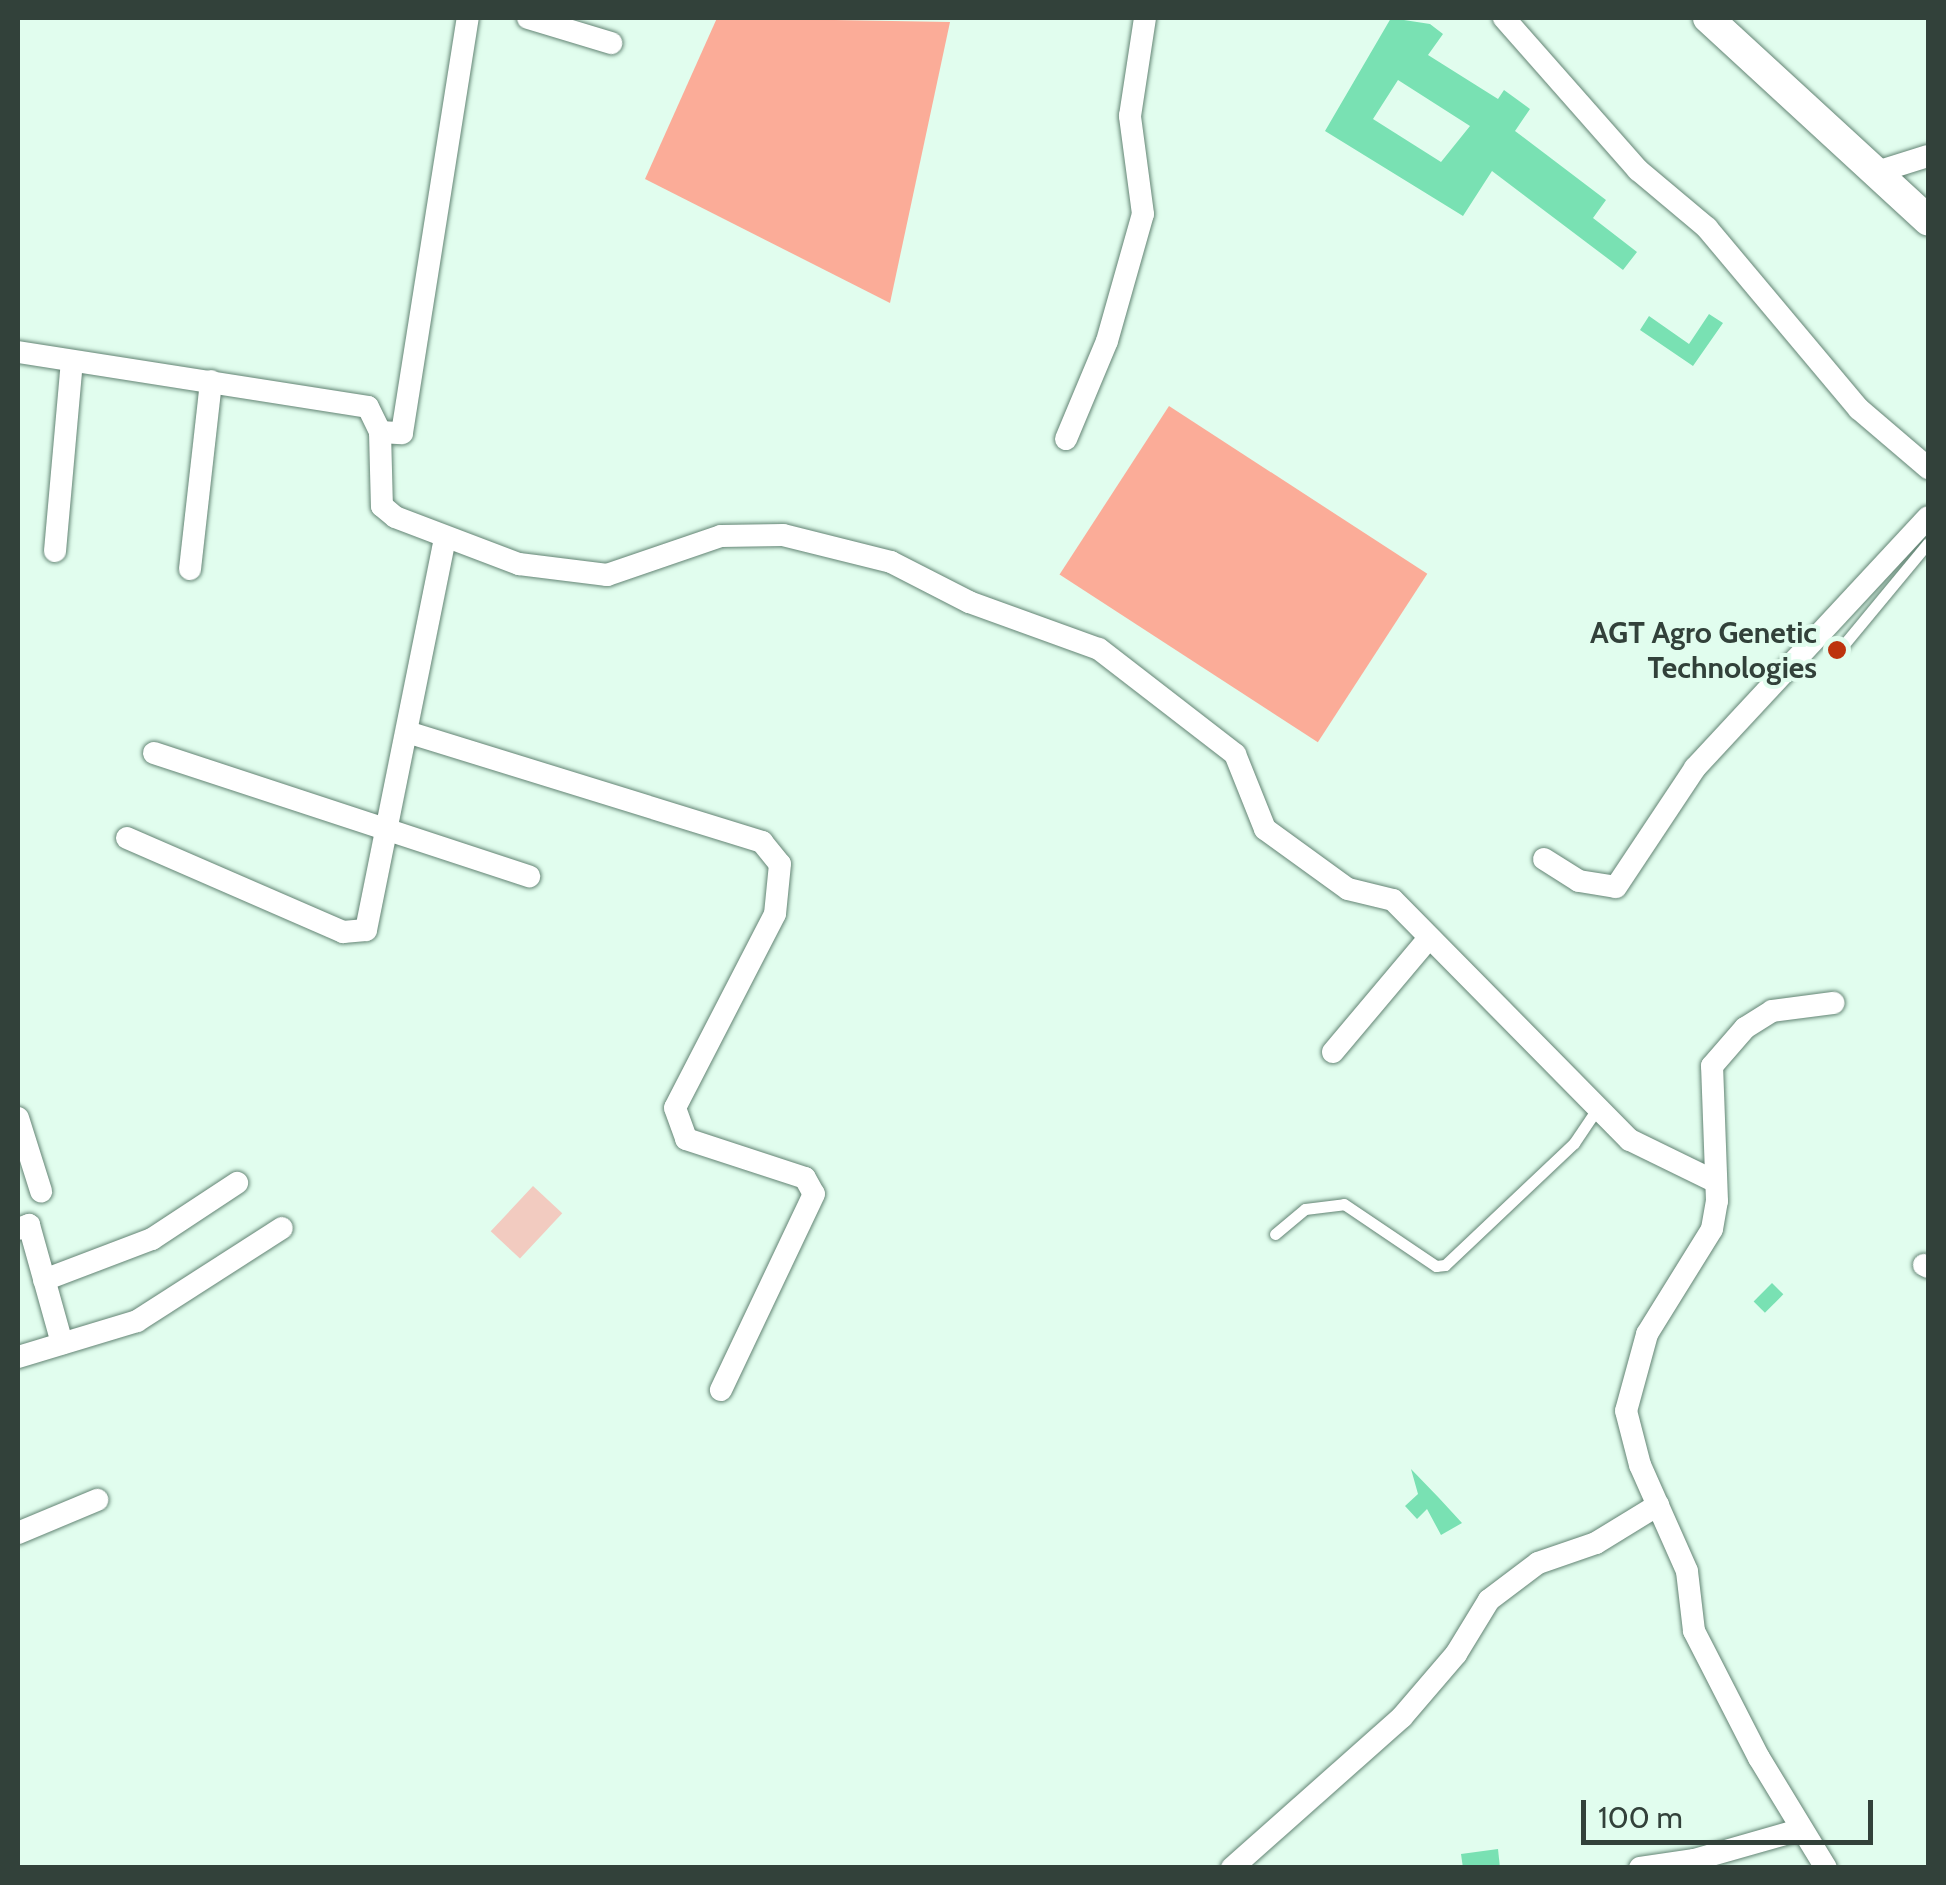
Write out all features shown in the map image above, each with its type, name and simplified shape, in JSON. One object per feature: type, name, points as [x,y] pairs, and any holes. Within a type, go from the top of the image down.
[{"type":"main road","points":[[1708,18],[1880,171],[1928,220]]},
{"type":"street","points":[[380,432],[402,433],[468,18]]},
{"type":"street","points":[[528,18],[611,43]]},
{"type":"street","points":[[1066,438],[1107,341],[1143,214],[1130,116],[1146,18]]},
{"type":"street","points":[[1504,18],[1638,170],[1708,228],[1859,409],[1928,468]]},
{"type":"street","points":[[1880,171],[1928,156]]},
{"type":"street","points":[[18,352],[368,407],[380,432],[382,506],[445,538],[519,564],[588,574],[644,566],[721,536],[749,532],[839,544],[892,562],[969,602],[1118,662],[1235,754],[1265,829],[1348,888],[1393,900],[1596,1110],[1630,1140],[1714,1181]]},
{"type":"street","points":[[55,551],[72,362]]},
{"type":"street","points":[[190,570],[212,381]]},
{"type":"street","points":[[1544,860],[1579,881],[1616,887],[1694,768],[1928,518]]},
{"type":"street","points":[[127,838],[360,934],[369,925],[445,538]]},
{"type":"street","points":[[407,732],[762,842],[780,864],[776,914],[674,1108],[686,1139],[805,1178],[814,1194],[721,1390]]},
{"type":"street","points":[[154,753],[529,876]]},
{"type":"street","points":[[1333,1052],[1429,938]]},
{"type":"street","points":[[1826,1868],[1799,1830],[1694,1631],[1686,1571],[1628,1433],[1632,1375],[1648,1334],[1712,1229],[1712,1066],[1745,1028],[1772,1010],[1833,1003]]},
{"type":"street","points":[[18,1118],[42,1191]]},
{"type":"street","points":[[44,1280],[152,1239],[236,1183]]},
{"type":"street","points":[[18,1229],[29,1225],[62,1343]]},
{"type":"street","points":[[18,1357],[137,1320],[282,1228]]},
{"type":"street","points":[[18,1533],[97,1500]]},
{"type":"street","points":[[1232,1868],[1402,1716],[1456,1654],[1489,1600],[1538,1564],[1596,1544],[1658,1505]]},
{"type":"street","points":[[1640,1868],[1799,1830]]},
{"type":"lane","points":[[1841,648],[1928,544]]},
{"type":"lane","points":[[1275,1234],[1305,1209],[1344,1204],[1436,1266],[1446,1265],[1574,1143],[1596,1110]]},
{"type":"shaded area","points":[[717,18],[950,22],[890,303],[645,179]]},
{"type":"shaded area","points":[[1169,406],[1427,574],[1318,742],[1060,575]]},
{"type":"shaded area","points":[[533,1186],[562,1213],[520,1259],[491,1231]]},
{"type":"building","points":[[1391,18],[1430,24],[1443,34],[1428,55],[1498,99],[1504,90],[1530,109],[1515,131],[1606,200],[1593,218],[1637,252],[1623,270],[1492,171],[1463,216],[1325,131]],"holes":[[[1398,80],[1470,126],[1441,162],[1373,119]]]},
{"type":"building","points":[[1709,314],[1723,323],[1693,366],[1640,330],[1649,316],[1689,344]]},
{"type":"building","points":[[1772,1283],[1783,1294],[1765,1313],[1754,1301]]},
{"type":"building","points":[[1411,1469],[1462,1523],[1441,1535],[1427,1509],[1417,1519],[1405,1506],[1418,1494]]},
{"type":"building","points":[[1498,1849],[1500,1868],[1463,1868],[1461,1854]]},
{"type":"place","name":"AGT Agro Genetic Technologies","points":[[1837,650]]}]
